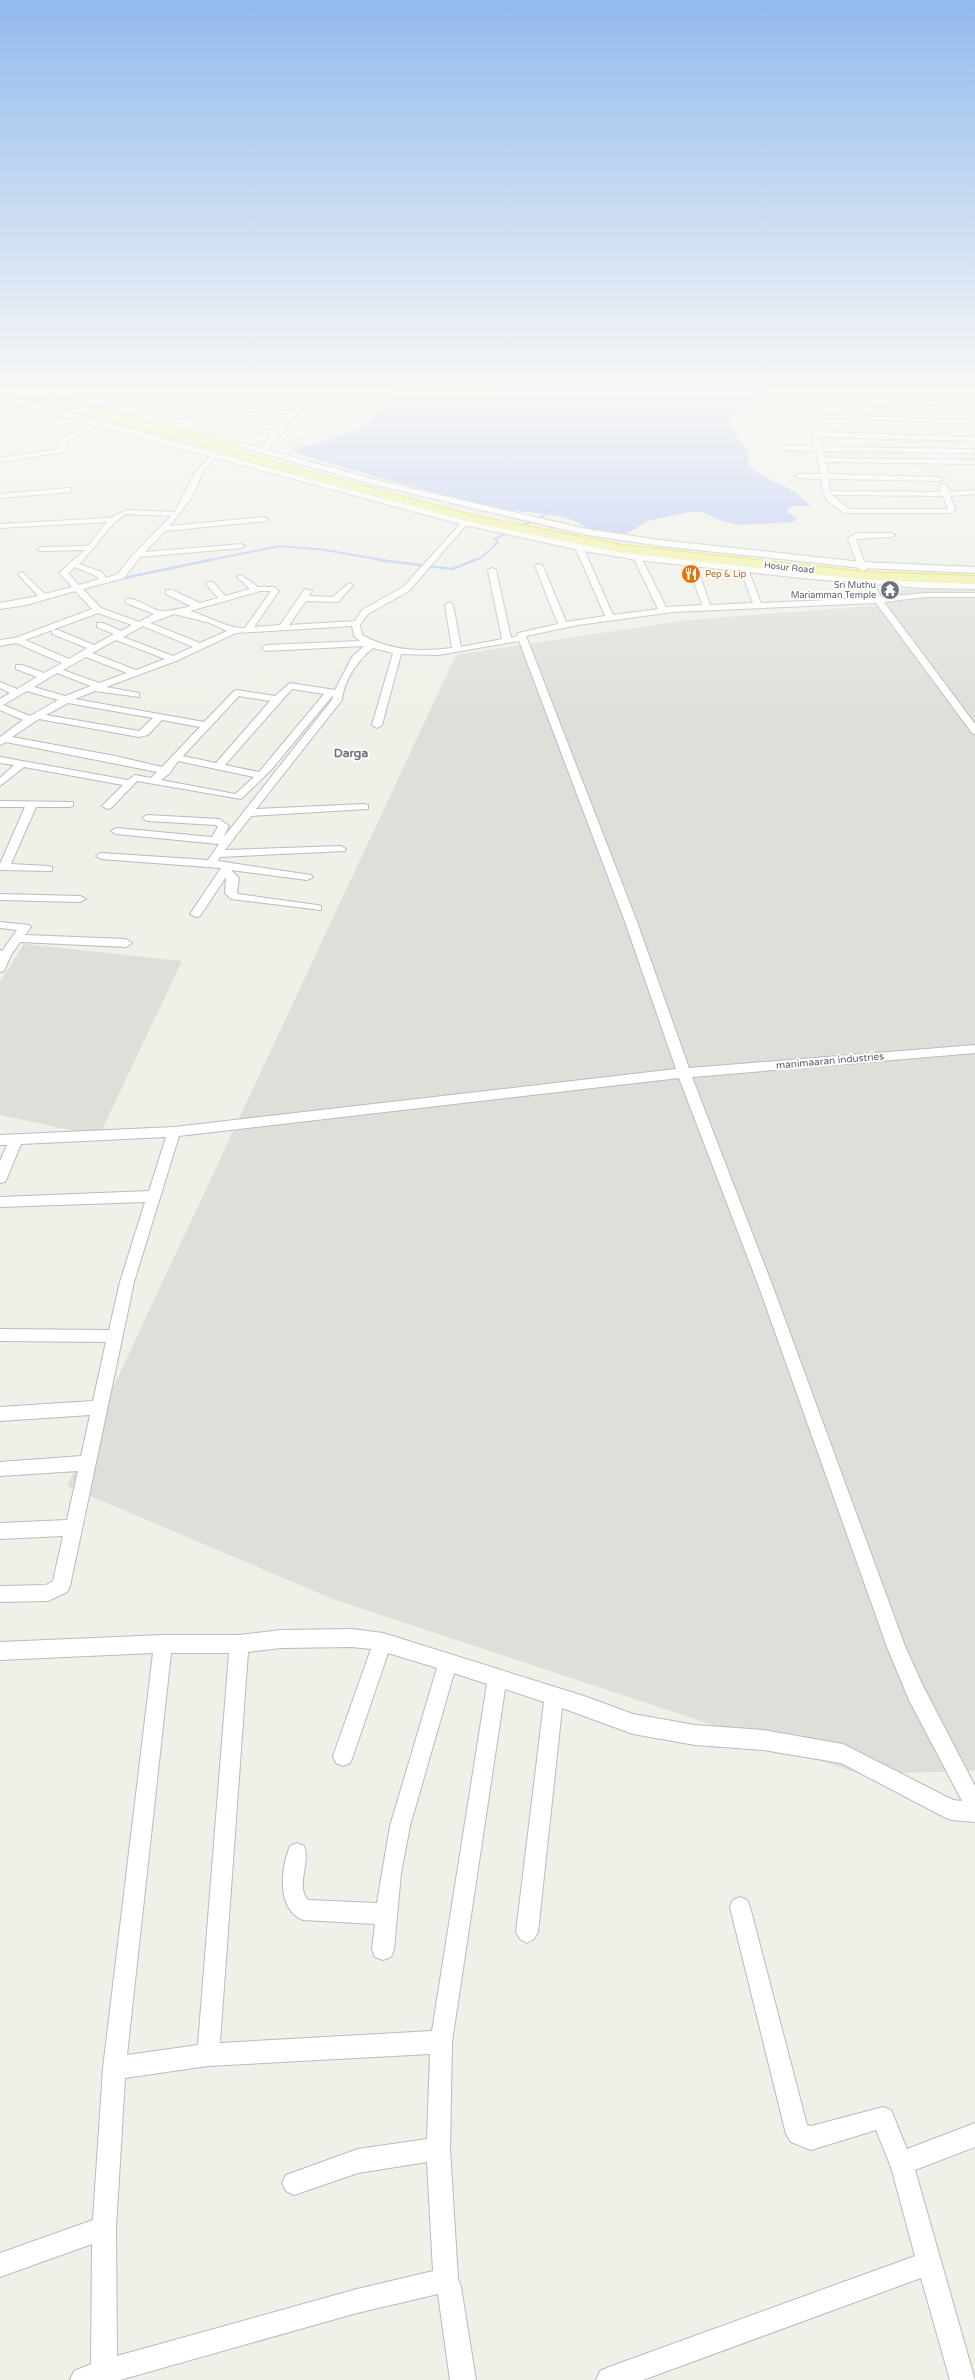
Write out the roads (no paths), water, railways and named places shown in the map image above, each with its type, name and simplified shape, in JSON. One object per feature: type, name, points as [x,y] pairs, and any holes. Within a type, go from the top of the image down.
[{"type":"highway","name":"Hosur Road","points":[[415,499],[528,528],[654,554],[865,573],[975,580]]},
{"type":"highway","name":"Hosur Road","points":[[865,573],[975,574]]},
{"type":"street","points":[[0,606],[78,589],[121,576],[162,529],[178,514],[187,499]]},
{"type":"street","points":[[380,499],[464,522],[507,523]]},
{"type":"street","points":[[430,499],[528,528],[579,547],[637,557],[744,569],[865,573],[975,570]]},
{"type":"street","points":[[831,499],[843,510],[851,511],[950,511],[952,510],[948,499]]},
{"type":"street","points":[[178,514],[127,512],[113,520],[91,548],[63,573],[98,610],[141,624],[201,647]]},
{"type":"street","points":[[162,529],[264,519]]},
{"type":"street","points":[[0,526],[113,520]]},
{"type":"street","points":[[369,644],[358,636],[357,623],[365,612],[406,589],[420,570],[464,522]]},
{"type":"street","points":[[528,528],[586,532],[865,573],[975,586]]},
{"type":"street","points":[[892,535],[857,535],[852,538],[865,573],[878,600],[975,731]]},
{"type":"street","points":[[138,556],[241,546]]},
{"type":"street","points":[[579,547],[610,618]]},
{"type":"street","points":[[41,550],[91,548]]},
{"type":"street","points":[[637,557],[663,610]]},
{"type":"street","points":[[73,564],[95,572],[104,580]]},
{"type":"street","points":[[692,564],[707,608]]},
{"type":"street","points":[[538,566],[563,626]]},
{"type":"street","points":[[744,569],[758,605]]},
{"type":"street","points":[[492,570],[507,640]]},
{"type":"street","points":[[22,574],[43,597]]},
{"type":"street","points":[[241,577],[256,590]]},
{"type":"street","points":[[210,584],[223,599]]},
{"type":"street","points":[[282,629],[306,595],[334,600],[349,585]]},
{"type":"street","points":[[0,703],[28,688],[84,653],[161,614],[181,611],[256,590],[268,588],[275,591],[248,630]]},
{"type":"street","points":[[169,592],[197,606]]},
{"type":"street","points":[[975,595],[926,595],[878,600],[663,610],[563,626],[521,635],[628,913],[684,1073],[768,1294],[896,1647],[916,1693],[975,1806]]},
{"type":"street","points":[[218,615],[233,596]]},
{"type":"street","points":[[129,601],[161,614]]},
{"type":"street","points":[[449,605],[457,649]]},
{"type":"street","points":[[0,644],[17,640],[98,610]]},
{"type":"street","points":[[181,611],[218,615],[234,630]]},
{"type":"street","points":[[3,738],[33,718],[67,700],[95,687],[136,674],[174,659],[234,630],[282,629],[357,623]]},
{"type":"street","points":[[100,625],[118,636],[174,659]]},
{"type":"street","points":[[55,632],[94,648]]},
{"type":"street","points":[[266,648],[369,644],[410,653],[433,653],[522,638]]},
{"type":"street","points":[[17,640],[68,662]]},
{"type":"street","points":[[107,806],[135,778],[237,797],[242,794],[334,693],[356,657],[369,644]]},
{"type":"street","points":[[377,725],[398,651]]},
{"type":"street","points":[[84,653],[136,674]]},
{"type":"street","points":[[19,667],[45,677]]},
{"type":"street","points":[[56,670],[95,687],[136,695]]},
{"type":"street","points":[[0,685],[18,693]]},
{"type":"street","points":[[219,766],[276,699],[290,686],[334,693]]},
{"type":"street","points":[[28,688],[67,700],[206,726]]},
{"type":"street","points":[[154,781],[166,771],[237,693],[276,699]]},
{"type":"street","points":[[220,841],[248,813],[337,700],[334,693]]},
{"type":"street","points":[[0,707],[33,718],[140,734],[145,733],[159,717]]},
{"type":"street","points":[[3,738],[115,759],[166,771]]},
{"type":"street","points":[[177,758],[260,775]]},
{"type":"street","points":[[0,760],[131,783]]},
{"type":"street","points":[[0,783],[22,764]]},
{"type":"street","points":[[0,804],[69,804]]},
{"type":"street","points":[[32,804],[2,867],[48,869]]},
{"type":"street","points":[[248,813],[364,808]]},
{"type":"street","points":[[147,818],[219,822],[224,826],[214,859]]},
{"type":"street","points":[[116,831],[220,841]]},
{"type":"street","points":[[101,856],[214,859],[341,849]]},
{"type":"street","points":[[214,859],[226,868],[233,878],[232,893],[235,897],[317,908]]},
{"type":"street","points":[[226,868],[307,877]]},
{"type":"street","points":[[196,914],[226,868]]},
{"type":"street","points":[[0,897],[80,899]]},
{"type":"street","points":[[0,925],[23,925],[24,929],[3,955],[0,968]]},
{"type":"street","points":[[18,938],[126,943]]},
{"type":"street","name":"manimaaran industries","points":[[0,1140],[174,1132],[684,1073],[975,1049]]},
{"type":"street","points":[[0,1594],[48,1592],[56,1590],[61,1586],[98,1408],[127,1282],[152,1196],[174,1132]]},
{"type":"street","points":[[0,1178],[16,1139]]},
{"type":"street","points":[[0,1202],[152,1196]]},
{"type":"street","points":[[0,1335],[115,1336]]},
{"type":"street","points":[[0,1414],[98,1408]]},
{"type":"street","points":[[0,1469],[87,1463]]},
{"type":"street","points":[[0,1531],[74,1528]]},
{"type":"street","points":[[0,1651],[163,1644],[239,1644],[281,1639],[352,1638],[383,1642],[554,1697],[587,1706],[634,1724],[695,1735],[763,1740],[843,1754],[951,1810],[975,1812]]},
{"type":"street","points":[[343,1756],[383,1642]]},
{"type":"street","points":[[163,1644],[114,2068],[94,2376],[358,2301],[441,2281],[446,2282]]},
{"type":"street","points":[[208,2055],[239,1644]]},
{"type":"street","points":[[383,1949],[391,1873],[400,1826],[448,1663]]},
{"type":"street","points":[[463,2380],[449,2287],[446,2282],[438,2149],[442,2042],[497,1678]]},
{"type":"street","points":[[527,1932],[554,1697]]},
{"type":"street","points":[[297,1853],[293,1896],[297,1905],[303,1910],[387,1914]]},
{"type":"street","points":[[740,1907],[794,2126],[799,2134],[811,2138],[877,2118],[883,2118],[903,2167],[928,2261],[963,2380]]},
{"type":"street","points":[[114,2068],[208,2055],[442,2042]]},
{"type":"street","points":[[903,2167],[905,2162],[975,2135]]},
{"type":"street","points":[[294,2183],[358,2161],[438,2149]]},
{"type":"street","points":[[0,2265],[104,2228]]},
{"type":"street","points":[[609,2380],[926,2264],[928,2261]]},
{"type":"water","points":[[461,499],[803,499],[811,506],[793,506],[788,509],[787,512],[797,519],[793,522],[739,525],[722,521],[703,512],[694,511],[647,521],[627,534],[586,528],[578,523],[556,516],[509,510]]},
{"type":"waterway","points":[[518,528],[550,512]]},
{"type":"waterway","points":[[475,560],[481,558],[498,542],[495,539],[510,532]]},
{"type":"waterway","points":[[210,560],[280,546],[325,550],[388,561]]},
{"type":"waterway","points":[[119,579],[210,560]]},
{"type":"waterway","points":[[205,561],[210,560]]},
{"type":"waterway","points":[[379,560],[452,569],[475,560]]},
{"type":"place","name":"Pep & Lip","points":[[691,574]]},
{"type":"place","name":"Sri Muthu Mariamman Temple","points":[[890,590]]},
{"type":"district","name":"Darga","points":[[351,753]]}]
